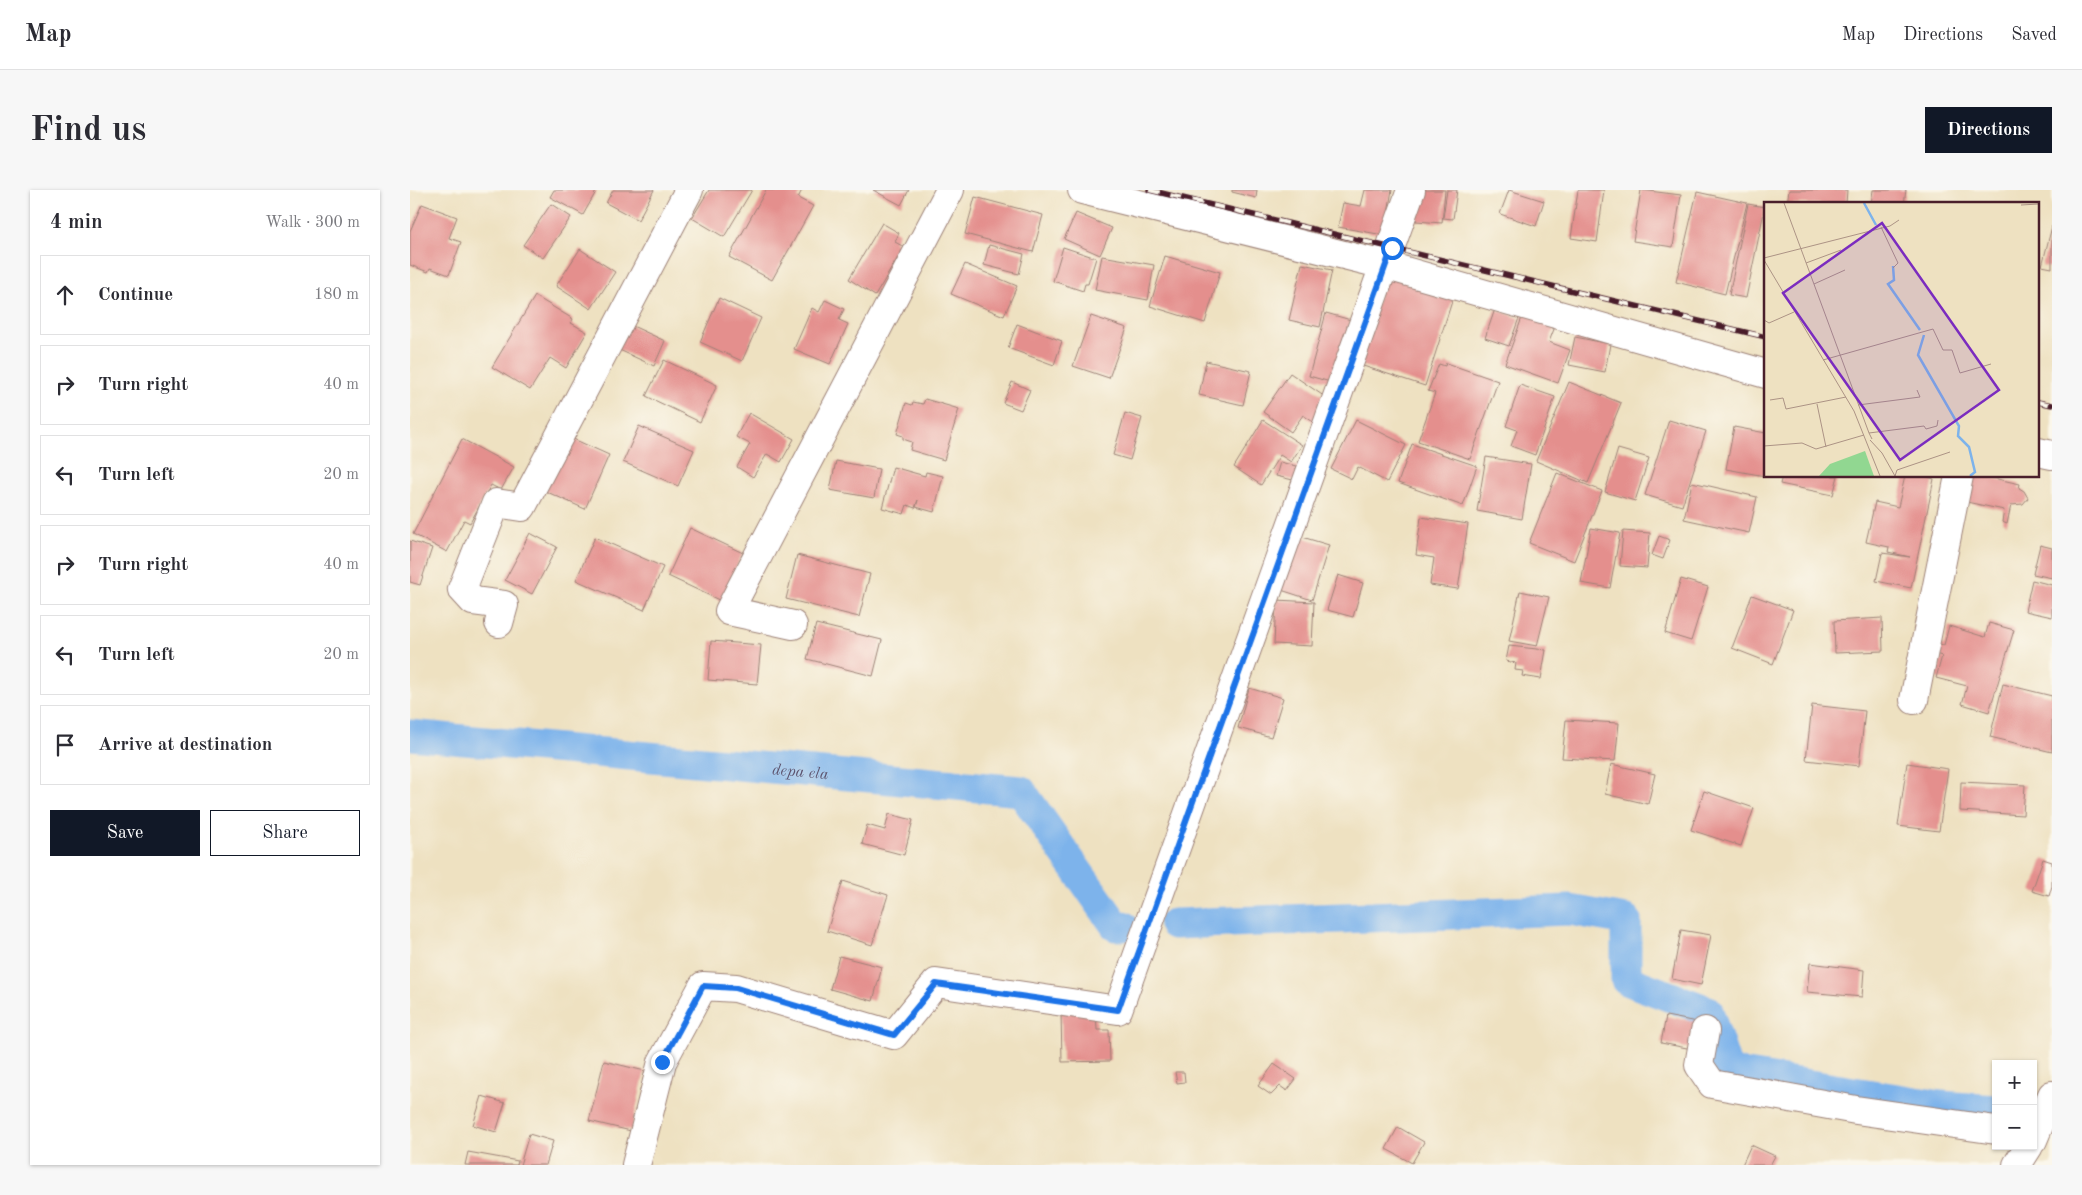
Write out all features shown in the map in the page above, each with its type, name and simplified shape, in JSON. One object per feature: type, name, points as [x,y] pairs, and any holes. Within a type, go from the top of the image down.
[{"type":"street","points":[[499,622],[504,605],[473,601],[462,589],[496,503],[522,507],[689,190]]},
{"type":"street","points":[[793,624],[729,611],[950,190]]},
{"type":"street","points":[[1082,190],[1384,266],[1764,373]]},
{"type":"street","points":[[636,1165],[662,1062],[703,986],[736,988],[894,1035],[936,984],[1118,1010],[1411,190]]},
{"type":"street","points":[[1914,700],[1960,478]]},
{"type":"street","points":[[1705,1031],[1699,1064],[1712,1084],[1856,1110],[1992,1129]]},
{"type":"street","points":[[2037,1130],[2052,1094]]},
{"type":"street","points":[[2017,1165],[2026,1150]]},
{"type":"building","points":[[554,190],[597,190],[583,215],[550,197]]},
{"type":"building","points":[[613,190],[654,190],[638,220],[606,203]]},
{"type":"building","points":[[709,190],[752,190],[724,237],[692,218]]},
{"type":"building","points":[[766,190],[802,190],[798,198],[813,206],[772,280],[729,257]]},
{"type":"building","points":[[873,190],[909,190],[901,205]]},
{"type":"building","points":[[1232,190],[1257,190],[1256,198],[1232,192]]},
{"type":"building","points":[[1365,190],[1392,190],[1384,235],[1338,227],[1343,203],[1361,206]]},
{"type":"building","points":[[1420,190],[1445,190],[1442,223],[1416,221]]},
{"type":"building","points":[[1447,190],[1457,190],[1453,219],[1443,218]]},
{"type":"building","points":[[1509,190],[1544,201],[1536,226],[1500,214]]},
{"type":"building","points":[[1578,190],[1604,190],[1597,242],[1571,238]]},
{"type":"building","points":[[1641,190],[1681,195],[1673,247],[1633,241]]},
{"type":"building","points":[[1789,190],[1847,190],[1846,202],[1787,202]]},
{"type":"building","points":[[1873,190],[1906,190],[1904,202],[1871,202]]},
{"type":"building","points":[[1697,192],[1747,203],[1725,294],[1676,282]]},
{"type":"building","points":[[975,197],[1043,215],[1033,252],[965,234]]},
{"type":"building","points":[[422,204],[457,217],[449,238],[461,242],[449,275],[430,268],[428,272],[410,265],[410,231]]},
{"type":"building","points":[[551,204],[571,217],[543,258],[523,245]]},
{"type":"building","points":[[1748,204],[1764,207],[1746,298],[1729,295]]},
{"type":"building","points":[[1076,213],[1112,228],[1100,255],[1064,239]]},
{"type":"building","points":[[882,223],[899,233],[895,242],[904,247],[875,296],[849,279]]},
{"type":"building","points":[[2052,226],[2052,268],[2042,266]]},
{"type":"building","points":[[989,245],[1024,254],[1019,274],[984,265]]},
{"type":"building","points":[[1063,247],[1096,258],[1088,284],[1085,284],[1083,291],[1053,281]]},
{"type":"building","points":[[580,249],[615,272],[591,309],[556,286]]},
{"type":"building","points":[[1102,256],[1154,265],[1148,300],[1095,290]]},
{"type":"building","points":[[1165,256],[1220,272],[1205,323],[1150,306]]},
{"type":"building","points":[[965,264],[1017,286],[1004,316],[951,294]]},
{"type":"building","points":[[1302,264],[1332,270],[1320,327],[1289,320]]},
{"type":"building","points":[[1386,273],[1454,295],[1425,386],[1357,364]]},
{"type":"building","points":[[535,296],[573,319],[571,323],[587,332],[566,368],[550,358],[530,390],[492,367]]},
{"type":"building","points":[[719,298],[761,318],[742,361],[700,342]]},
{"type":"building","points":[[825,300],[844,309],[839,320],[848,324],[830,364],[794,349],[812,308],[819,312]]},
{"type":"building","points":[[1495,309],[1519,318],[1509,346],[1485,338]]},
{"type":"building","points":[[1524,312],[1556,324],[1549,342],[1570,350],[1558,383],[1505,364]]},
{"type":"building","points":[[1326,313],[1351,320],[1334,383],[1309,376]]},
{"type":"building","points":[[1091,316],[1127,328],[1109,378],[1073,366]]},
{"type":"building","points":[[624,322],[665,341],[654,366],[613,347]]},
{"type":"building","points":[[1017,324],[1062,341],[1054,365],[1008,348]]},
{"type":"building","points":[[1575,337],[1610,344],[1605,372],[1569,365]]},
{"type":"building","points":[[664,360],[717,385],[700,422],[646,396]]},
{"type":"building","points":[[1206,361],[1251,371],[1243,405],[1199,395]]},
{"type":"building","points":[[1446,363],[1498,381],[1470,459],[1418,441],[1435,393],[1428,391],[1439,364],[1445,366]]},
{"type":"building","points":[[1290,373],[1331,401],[1316,424],[1303,415],[1291,432],[1263,412]]},
{"type":"building","points":[[1012,382],[1030,390],[1021,410],[1003,403]]},
{"type":"building","points":[[1569,382],[1621,403],[1588,483],[1536,461]]},
{"type":"building","points":[[1520,385],[1555,397],[1535,455],[1511,446],[1517,430],[1506,426]]},
{"type":"building","points":[[925,399],[959,409],[944,460],[910,450],[912,442],[903,439],[903,436],[897,434],[906,403],[912,405],[913,402],[923,404]]},
{"type":"building","points":[[749,413],[794,439],[781,462],[767,454],[753,477],[737,467],[750,444],[736,437]]},
{"type":"building","points":[[1125,413],[1142,418],[1130,460],[1113,455]]},
{"type":"building","points":[[1263,420],[1302,445],[1291,462],[1280,455],[1261,485],[1234,467]]},
{"type":"building","points":[[1356,420],[1406,445],[1387,482],[1358,467],[1352,479],[1331,469]]},
{"type":"building","points":[[1669,420],[1706,431],[1682,506],[1645,495]]},
{"type":"building","points":[[639,426],[694,450],[678,486],[623,462]]},
{"type":"building","points":[[1734,427],[1764,433],[1764,476],[1726,469]]},
{"type":"building","points":[[569,437],[609,455],[585,509],[545,491]]},
{"type":"building","points":[[462,439],[514,467],[501,490],[491,485],[470,523],[464,520],[447,552],[413,534]]},
{"type":"building","points":[[1412,444],[1477,466],[1463,506],[1398,483]]},
{"type":"building","points":[[1618,449],[1649,458],[1635,501],[1605,492]]},
{"type":"building","points":[[1486,457],[1531,464],[1522,519],[1477,511]]},
{"type":"building","points":[[836,461],[879,469],[874,498],[830,490]]},
{"type":"building","points":[[1280,462],[1300,467],[1297,481],[1276,476]]},
{"type":"building","points":[[893,467],[925,476],[926,472],[943,476],[934,512],[916,507],[918,500],[915,508],[907,505],[904,514],[882,508]]},
{"type":"building","points":[[1557,473],[1602,491],[1574,561],[1529,543]]},
{"type":"building","points":[[1782,478],[1837,478],[1833,495],[1780,484]]},
{"type":"building","points":[[1905,478],[1934,479],[1911,588],[1876,581],[1882,553],[1910,557],[1888,552],[1889,547],[1866,542],[1875,502],[1898,507]]},
{"type":"building","points":[[1968,478],[1993,478],[2020,484],[2019,488],[2024,491],[2028,498],[2023,504],[2011,505],[2007,524],[2002,522],[2004,510],[1962,501]]},
{"type":"building","points":[[1692,482],[1757,497],[1749,533],[1684,519]]},
{"type":"building","points":[[1421,517],[1468,524],[1458,589],[1430,585],[1434,558],[1416,555]]},
{"type":"building","points":[[690,528],[743,553],[721,601],[668,576]]},
{"type":"building","points":[[1591,528],[1620,533],[1610,588],[1581,583]]},
{"type":"building","points":[[1623,531],[1650,533],[1647,568],[1620,566]]},
{"type":"building","points":[[530,533],[557,547],[532,594],[505,580]]},
{"type":"building","points":[[1292,534],[1329,545],[1312,600],[1275,588]]},
{"type":"building","points":[[1659,536],[1670,540],[1663,559],[1652,555]]},
{"type":"building","points":[[595,537],[663,567],[644,610],[576,580]]},
{"type":"building","points":[[410,541],[432,548],[420,585],[410,582]]},
{"type":"building","points":[[2040,545],[2052,548],[2052,578],[2033,574]]},
{"type":"building","points":[[797,555],[870,574],[859,617],[786,599]]},
{"type":"building","points":[[1338,575],[1363,583],[1353,617],[1327,610]]},
{"type":"building","points":[[1681,579],[1708,587],[1691,641],[1665,633]]},
{"type":"building","points":[[2032,580],[2052,585],[2052,617],[2025,611]]},
{"type":"building","points":[[1520,591],[1549,597],[1537,646],[1509,641]]},
{"type":"building","points":[[1752,595],[1793,610],[1773,664],[1732,648]]},
{"type":"building","points":[[1276,600],[1314,602],[1312,646],[1274,644]]},
{"type":"building","points":[[1882,618],[1883,651],[1835,653],[1834,621]]},
{"type":"building","points":[[1989,623],[2014,630],[1989,712],[1962,704],[1967,686],[1936,678],[1942,656],[1932,653],[1935,643],[1944,645],[1949,626],[1985,637]]},
{"type":"building","points":[[816,624],[882,640],[873,676],[807,659]]},
{"type":"building","points":[[711,641],[761,645],[757,684],[708,680]]},
{"type":"building","points":[[1509,646],[1546,650],[1541,679],[1522,676],[1523,671],[1515,670],[1516,663],[1506,661]]},
{"type":"building","points":[[2003,684],[2052,696],[2052,752],[1990,737]]},
{"type":"building","points":[[1249,688],[1283,698],[1271,737],[1238,728]]},
{"type":"building","points":[[1812,705],[1865,711],[1859,766],[1806,760]]},
{"type":"building","points":[[1566,720],[1619,723],[1615,761],[1562,758]]},
{"type":"building","points":[[1907,763],[1948,769],[1939,831],[1898,826]]},
{"type":"building","points":[[1611,764],[1655,774],[1648,804],[1605,794]]},
{"type":"building","points":[[1961,782],[2025,785],[2023,815],[1960,811]]},
{"type":"building","points":[[1704,791],[1754,808],[1741,846],[1691,830]]},
{"type":"building","points":[[889,814],[913,820],[904,855],[862,844],[867,825],[885,830]]},
{"type":"building","points":[[2043,859],[2052,862],[2052,886],[2049,896],[2032,891]]},
{"type":"building","points":[[843,881],[888,895],[872,945],[827,931]]},
{"type":"building","points":[[1681,930],[1711,935],[1701,985],[1672,979]]},
{"type":"building","points":[[839,956],[882,967],[873,1001],[830,989]]},
{"type":"building","points":[[1810,963],[1864,970],[1862,997],[1807,992]]},
{"type":"building","points":[[1096,1011],[1097,1030],[1109,1030],[1110,1061],[1062,1062],[1061,1012]]},
{"type":"building","points":[[1666,1016],[1697,1022],[1692,1049],[1661,1043]]},
{"type":"building","points":[[604,1061],[645,1071],[631,1131],[589,1121]]},
{"type":"building","points":[[1274,1064],[1296,1079],[1287,1091],[1280,1086],[1271,1095],[1258,1086]]},
{"type":"building","points":[[1175,1072],[1184,1072],[1185,1082],[1177,1083]]},
{"type":"building","points":[[482,1096],[505,1103],[496,1132],[473,1125]]},
{"type":"building","points":[[1398,1127],[1424,1142],[1412,1163],[1386,1149]]},
{"type":"building","points":[[529,1134],[553,1141],[546,1165],[520,1165]]},
{"type":"building","points":[[1751,1145],[1775,1156],[1770,1165],[1742,1165]]},
{"type":"building","points":[[468,1152],[518,1161],[517,1165],[465,1165]]},
{"type":"waterway","name":"depa ela","points":[[410,735],[1021,791],[1116,926],[1123,926]]},
{"type":"waterway","points":[[1174,924],[1570,910],[1626,920],[1626,980],[1708,1011],[1728,1072],[1941,1106],[1992,1110]]},
{"type":"railway","points":[[1149,190],[1764,337]]},
{"type":"railway","points":[[2040,402],[2052,405]]},
{"type":"route","points":[[662,1062],[703,986],[736,988],[894,1035],[936,984],[1118,1010],[1392,248]]}]
